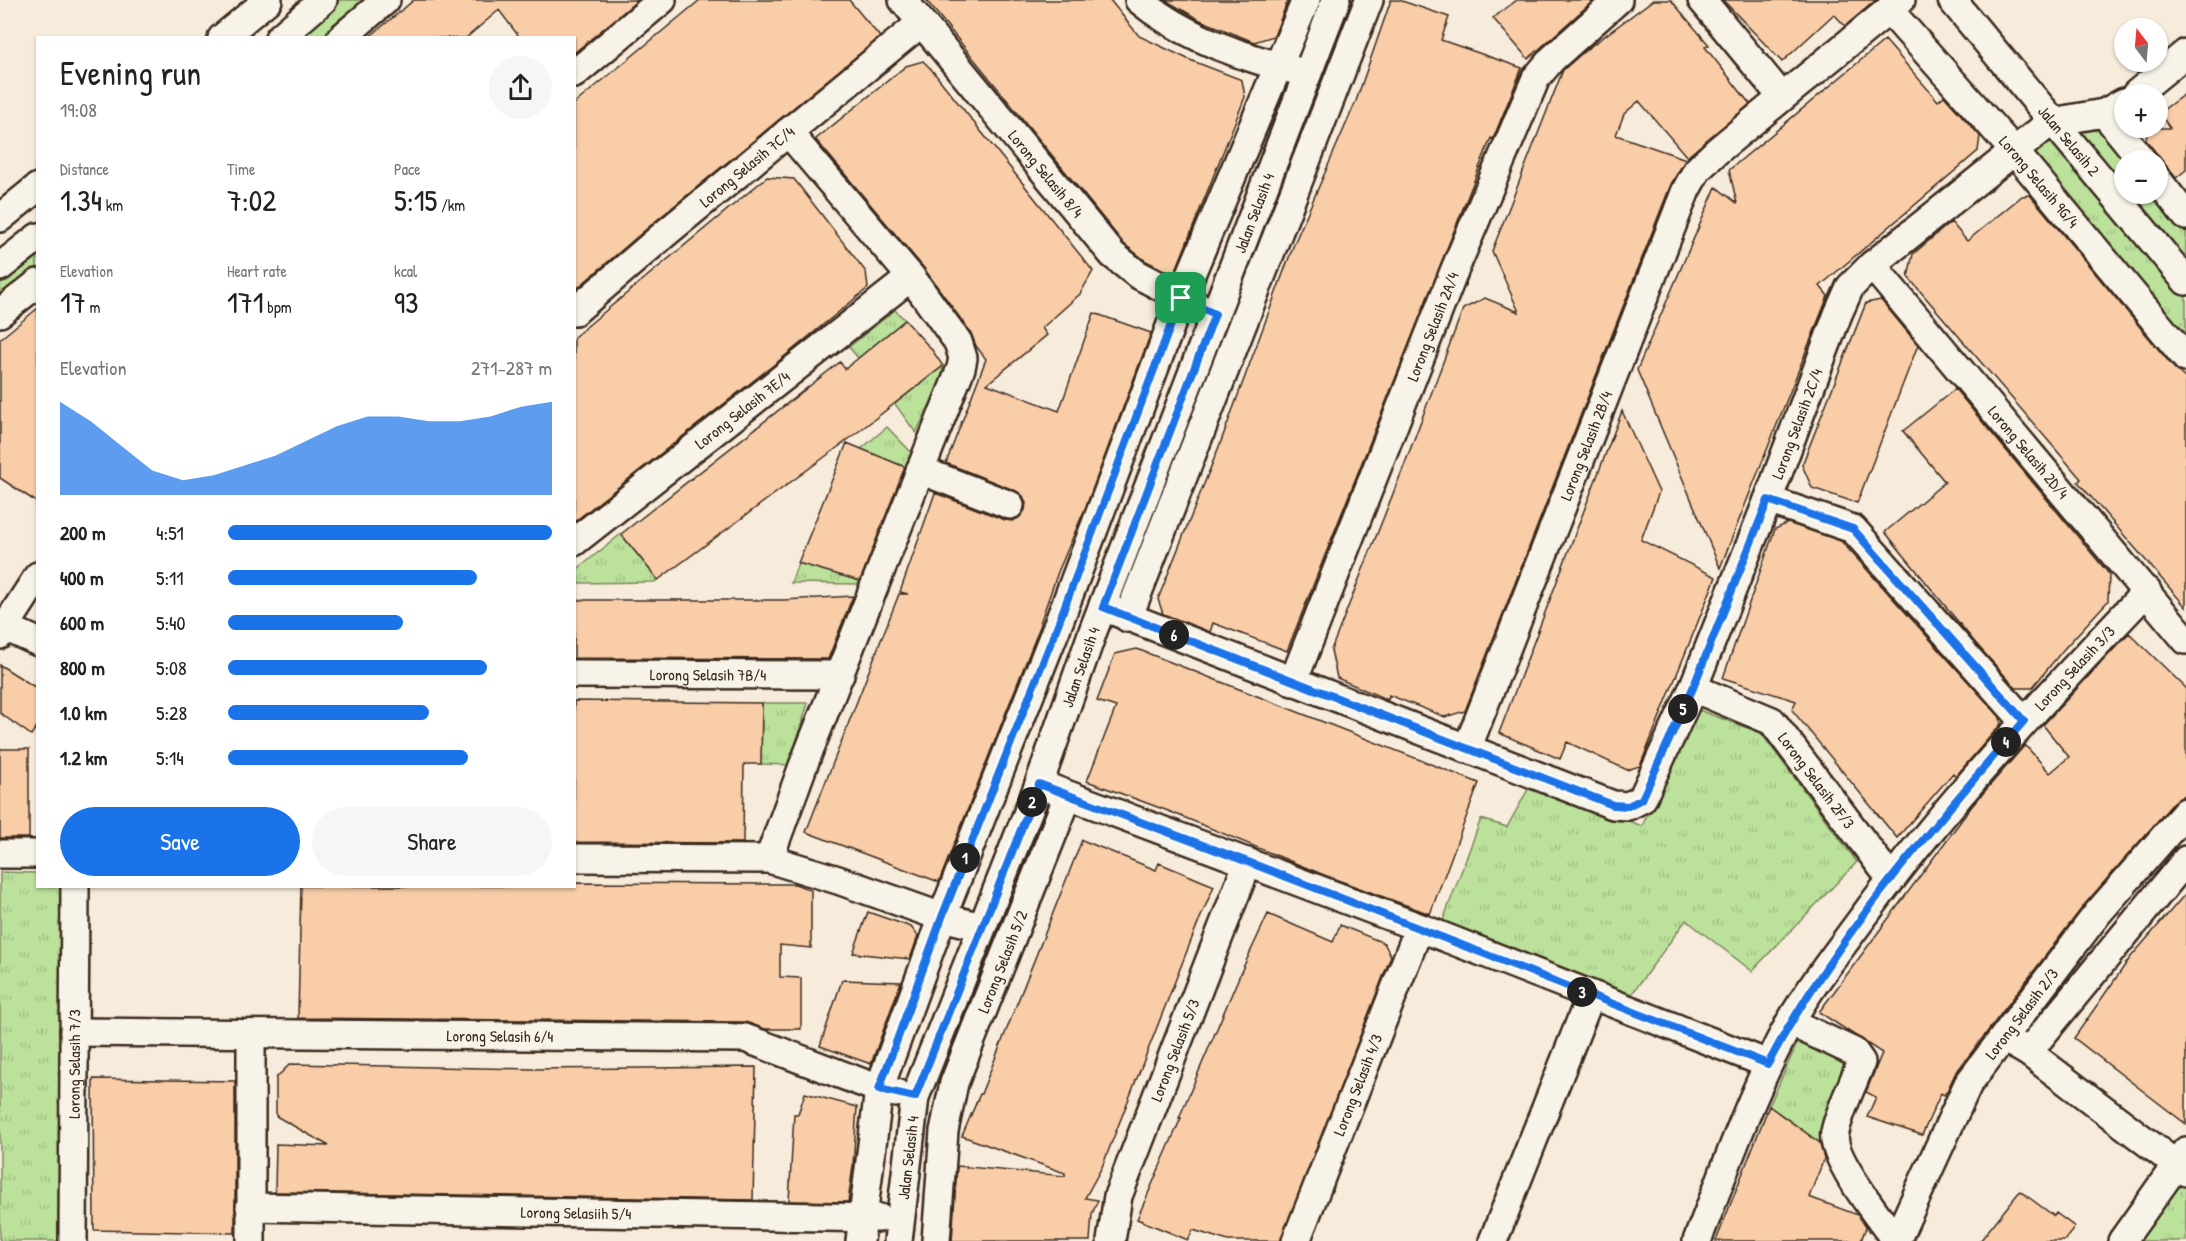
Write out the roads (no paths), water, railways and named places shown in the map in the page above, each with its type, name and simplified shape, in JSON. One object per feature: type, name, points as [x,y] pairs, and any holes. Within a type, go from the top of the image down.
[{"type":"street","points":[[224,36],[268,0]]},
{"type":"street","points":[[280,36],[294,9],[323,0]]},
{"type":"street","points":[[343,36],[386,0]]},
{"type":"street","points":[[576,72],[662,0]]},
{"type":"street","name":"Lorong Selasih 8/4","points":[[903,0],[1113,255],[1137,274],[1215,314]]},
{"type":"street","points":[[1139,0],[1172,25],[1189,33],[1277,66],[1307,74]]},
{"type":"street","points":[[861,1230],[879,1089],[942,917],[1060,619],[1181,298],[1306,0]]},
{"type":"street","name":"Jalan Selasih 4","points":[[899,1229],[915,1097],[1039,784],[1098,619],[1336,0]]},
{"type":"street","points":[[1128,618],[1369,0]]},
{"type":"street","name":"Lorong Selasih 2A/4","points":[[1293,682],[1455,268],[1536,78],[1552,59],[1618,0]]},
{"type":"street","points":[[1701,0],[1782,97]]},
{"type":"street","name":"Jalan Selasih 2","points":[[1952,0],[2186,281]]},
{"type":"street","name":"Lorong Selasih 2B/4","points":[[1467,749],[1686,190],[1697,170],[1895,5]]},
{"type":"street","name":"Lorong Selasih 9G/4","points":[[1895,5],[2186,357]]},
{"type":"street","name":"Lorong Selasih 7C/4","points":[[576,310],[667,232],[921,23]]},
{"type":"street","points":[[2148,84],[2186,53]]},
{"type":"street","points":[[2052,122],[2114,107]]},
{"type":"street","name":"Lorong Selasih 2C/4","points":[[1467,749],[1613,805],[1628,806],[1642,799],[1693,688],[1850,287],[1872,265],[2052,122]]},
{"type":"street","points":[[769,859],[963,358],[958,342],[911,277],[788,132]]},
{"type":"street","points":[[0,218],[36,190]]},
{"type":"street","points":[[2168,193],[2186,216]]},
{"type":"street","points":[[0,267],[36,239]]},
{"type":"street","name":"Lorong Selasih 2D/4","points":[[1872,265],[2186,640]]},
{"type":"street","name":"Lorong Selasih 7E/4","points":[[576,540],[911,277]]},
{"type":"street","points":[[0,313],[36,285]]},
{"type":"street","points":[[920,470],[1010,505]]},
{"type":"street","points":[[1768,500],[1853,529],[2024,721]]},
{"type":"street","points":[[36,579],[3,631],[36,641]]},
{"type":"street","name":"Lorong Selasih 3/3","points":[[1768,1064],[1790,1022],[1815,983],[1891,879],[2024,721],[2147,591]]},
{"type":"street","points":[[1060,619],[1128,618],[1467,749]]},
{"type":"street","name":"Lorong Selasih 7B/4","points":[[576,674],[840,675]]},
{"type":"street","name":"Lorong Selasih 2F/3","points":[[1693,688],[1772,721],[1891,879]]},
{"type":"street","points":[[1039,784],[1248,862],[1768,1064],[1697,1241]]},
{"type":"street","name":"Lorong Selasih 5/2","points":[[936,1241],[944,1131],[954,1083],[1068,796]]},
{"type":"street","name":"Lorong Selasih 2/3","points":[[1896,1241],[1968,1083],[2097,914],[2186,812]]},
{"type":"street","points":[[0,854],[36,854]]},
{"type":"street","points":[[576,858],[769,859],[838,880],[942,917],[982,927]]},
{"type":"street","points":[[2028,1052],[2186,860]]},
{"type":"street","name":"Lorong Selasih 5/3","points":[[1111,1241],[1118,1196],[1248,862]]},
{"type":"street","name":"Lorong Selasih 7/3","points":[[73,1241],[75,888]]},
{"type":"street","name":"Lorong Selasih 4/3","points":[[1296,1241],[1419,928]]},
{"type":"street","points":[[1493,1241],[1591,995]]},
{"type":"street","points":[[1790,1022],[1854,1052],[1861,1062],[1834,1134],[1837,1153],[1854,1182],[1896,1241]]},
{"type":"street","name":"Lorong Selasih 6/4","points":[[75,1032],[745,1038],[879,1089],[915,1097]]},
{"type":"street","points":[[251,1034],[251,1241]]},
{"type":"street","points":[[2001,1037],[2028,1052],[2182,1163],[2122,1241]]},
{"type":"street","name":"Lorong Selasiih 5/4","points":[[250,1207],[861,1230],[899,1229]]}]
